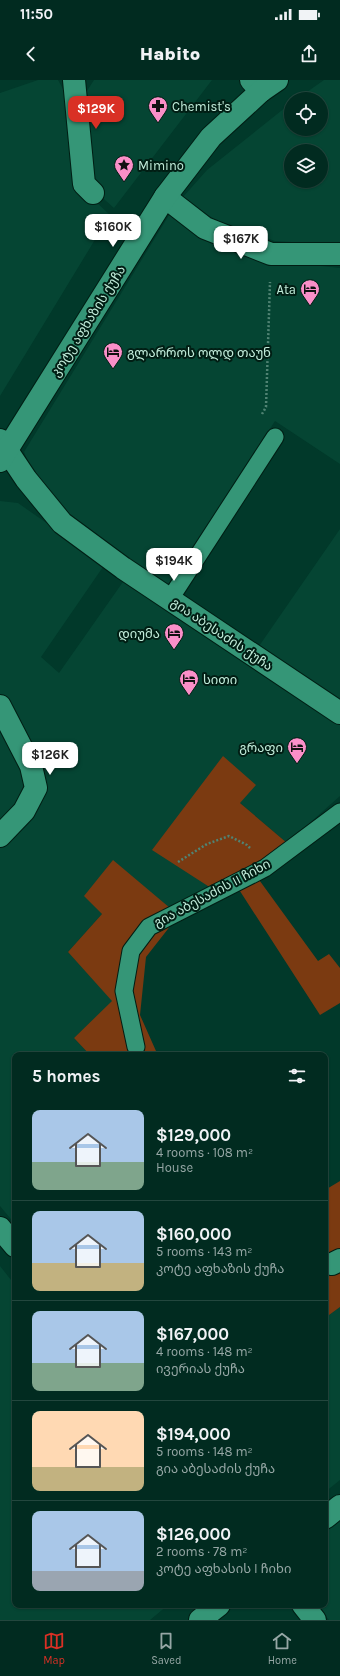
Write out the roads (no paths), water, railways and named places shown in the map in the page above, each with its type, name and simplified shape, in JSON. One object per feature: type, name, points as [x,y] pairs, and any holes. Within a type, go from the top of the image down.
[{"type":"street","points":[[74,80],[84,184],[93,193]]},
{"type":"street","name":"კოტე აფხაზის ქუჩა","points":[[2,450],[165,197],[211,136],[263,84]]},
{"type":"street","points":[[165,197],[205,228],[271,254],[340,254]]},
{"type":"street","name":"გია აბესაძის ქუჩა","points":[[2,450],[62,523],[123,568],[340,713]]},
{"type":"street","points":[[0,706],[31,766],[36,788],[24,811],[0,836]]},
{"type":"street","points":[[0,1228],[12,1242]]},
{"type":"street","points":[[328,1516],[340,1506]]},
{"type":"street","points":[[200,1620],[215,1608]]},
{"type":"street","points":[[305,1608],[315,1620]]},
{"type":"lane","points":[[170,599],[275,437]]},
{"type":"lane","name":"გია აბესაძის II ჩიხი","points":[[136,1047],[124,991],[131,951],[149,927],[265,868],[340,812]]},
{"type":"place","name":"Chemist's","points":[[158,123]]},
{"type":"place","name":"Mimino","points":[[124,182]]},
{"type":"place","name":"Ata","points":[[310,306]]},
{"type":"place","name":"გლარროს ოლდ თაუნ","points":[[113,369]]},
{"type":"place","name":"დიუმა","points":[[174,650]]},
{"type":"place","name":"სითი","points":[[189,696]]},
{"type":"place","name":"გრაფი","points":[[297,764]]}]
